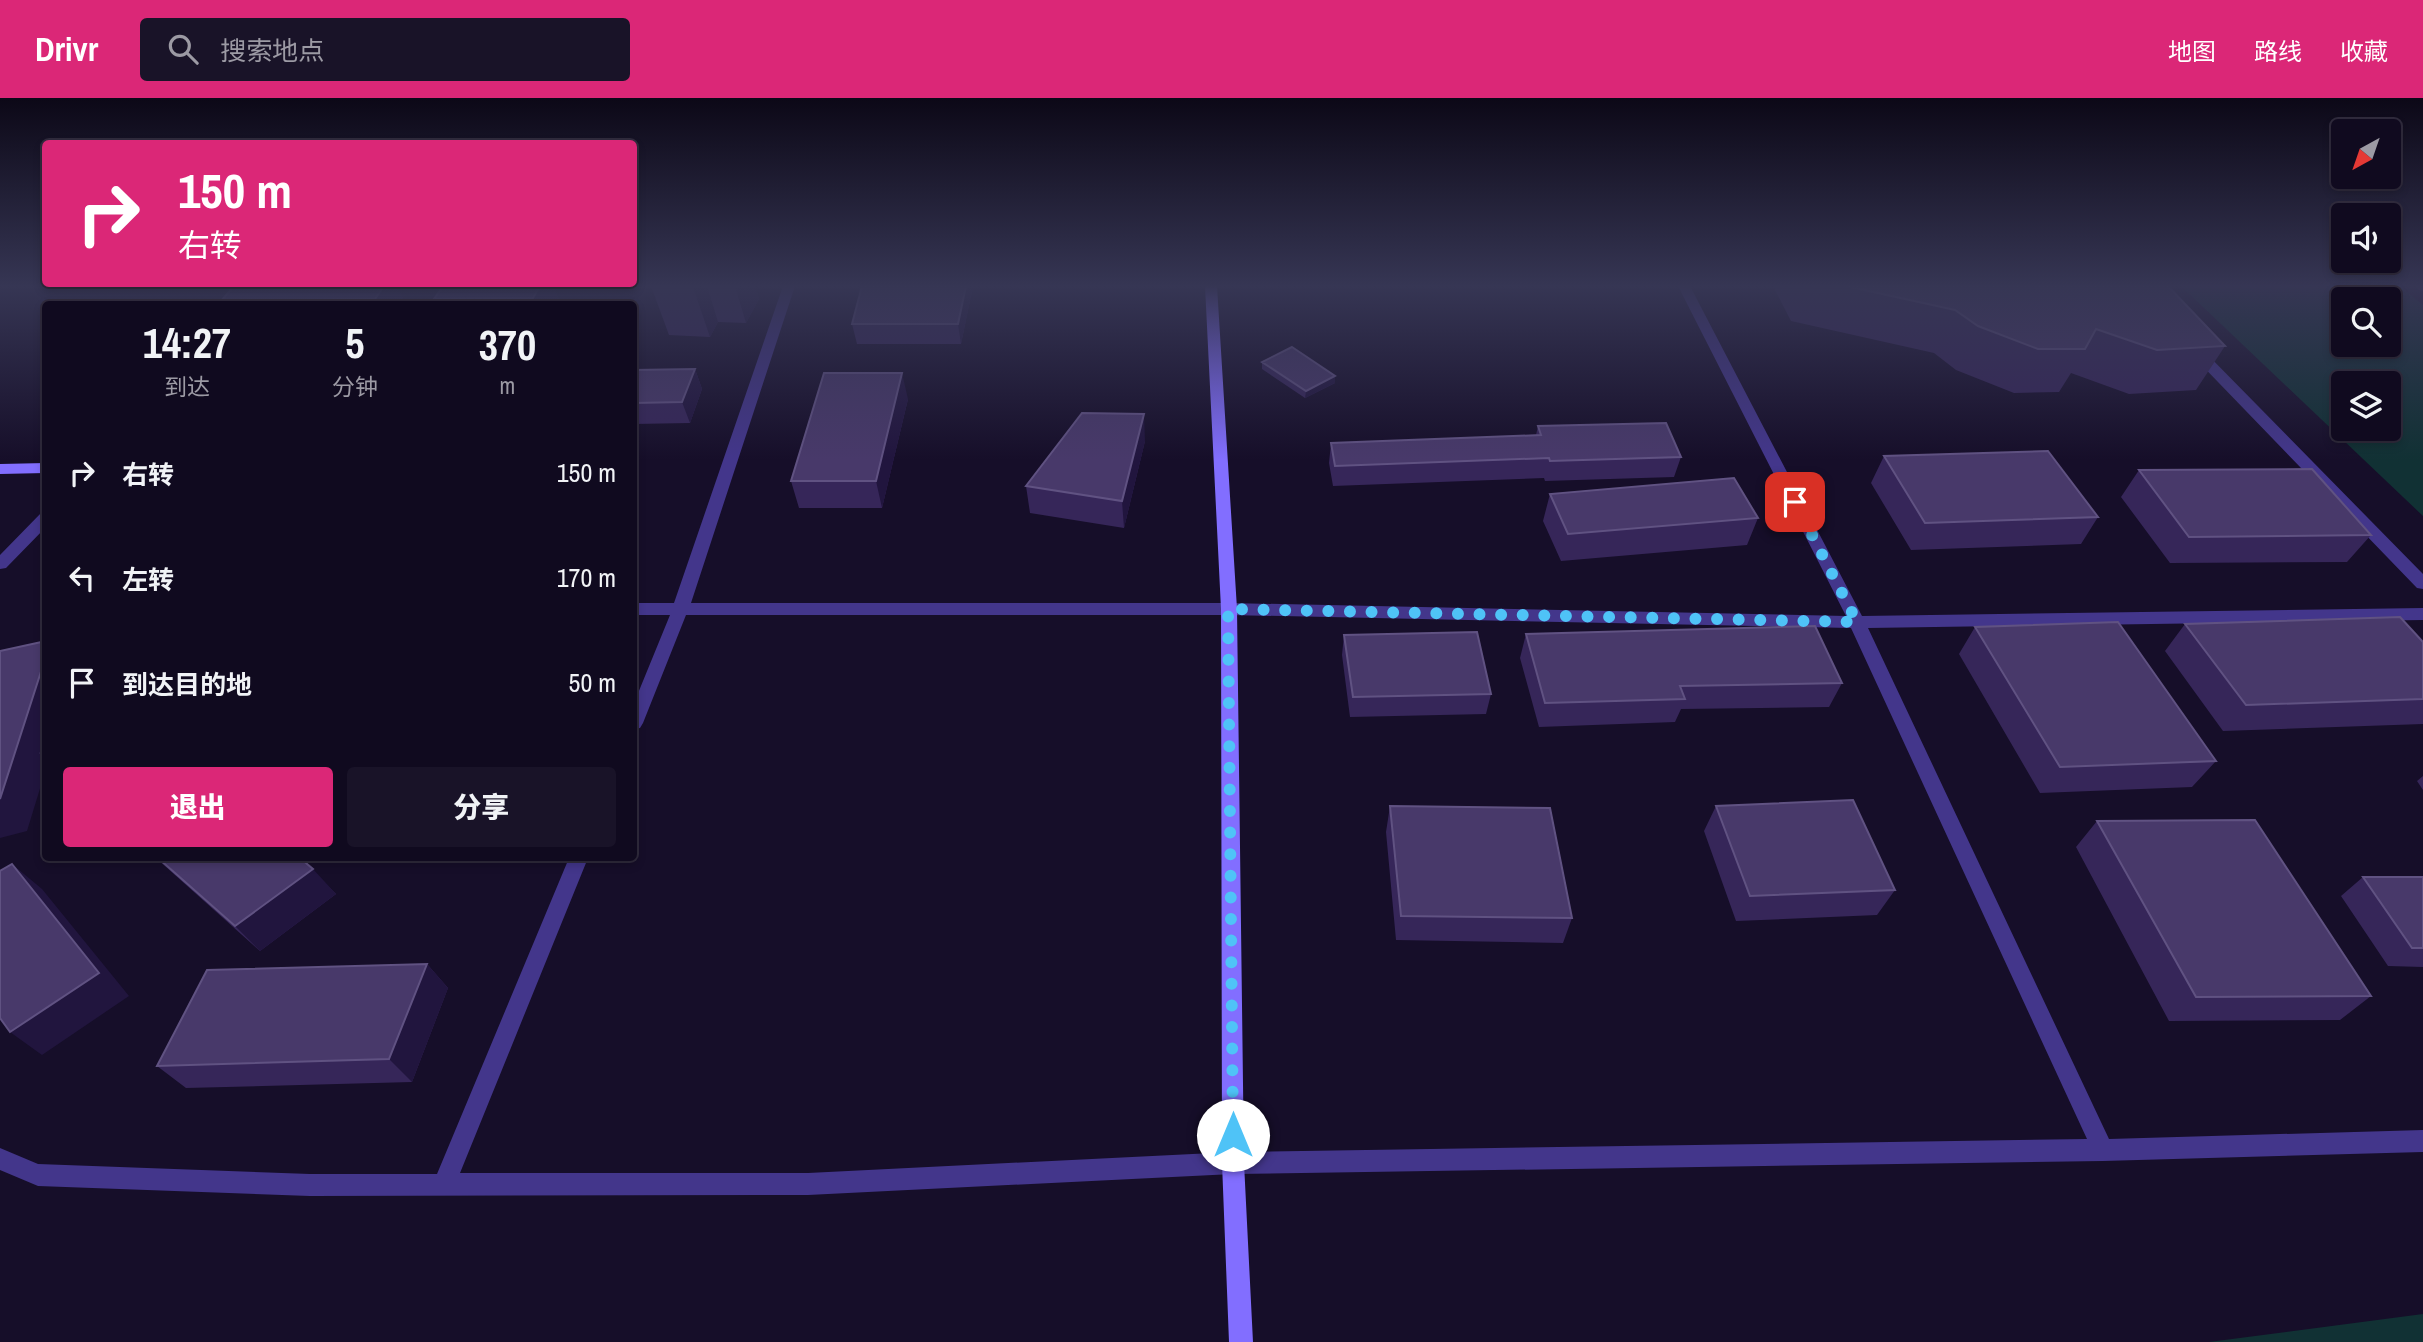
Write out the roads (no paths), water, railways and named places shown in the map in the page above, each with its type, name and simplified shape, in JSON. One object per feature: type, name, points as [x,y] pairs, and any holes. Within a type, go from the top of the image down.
[{"type":"street","points":[[637,716],[681,608],[770,344]]},
{"type":"street","points":[[1214,344],[1228,609],[1233,1163],[1241,1342]]},
{"type":"street","points":[[1714,344],[1857,622],[2103,1150]]},
{"type":"street","points":[[2189,344],[2423,583]]},
{"type":"street","points":[[0,470],[42,468]]},
{"type":"street","points":[[0,564],[42,521]]},
{"type":"street","points":[[637,609],[1228,609],[1857,622],[2423,614]]},
{"type":"street","points":[[444,1185],[577,861]]},
{"type":"street","points":[[0,1159],[38,1175],[310,1185],[808,1184],[1233,1163],[2103,1150],[2423,1141]]}]
